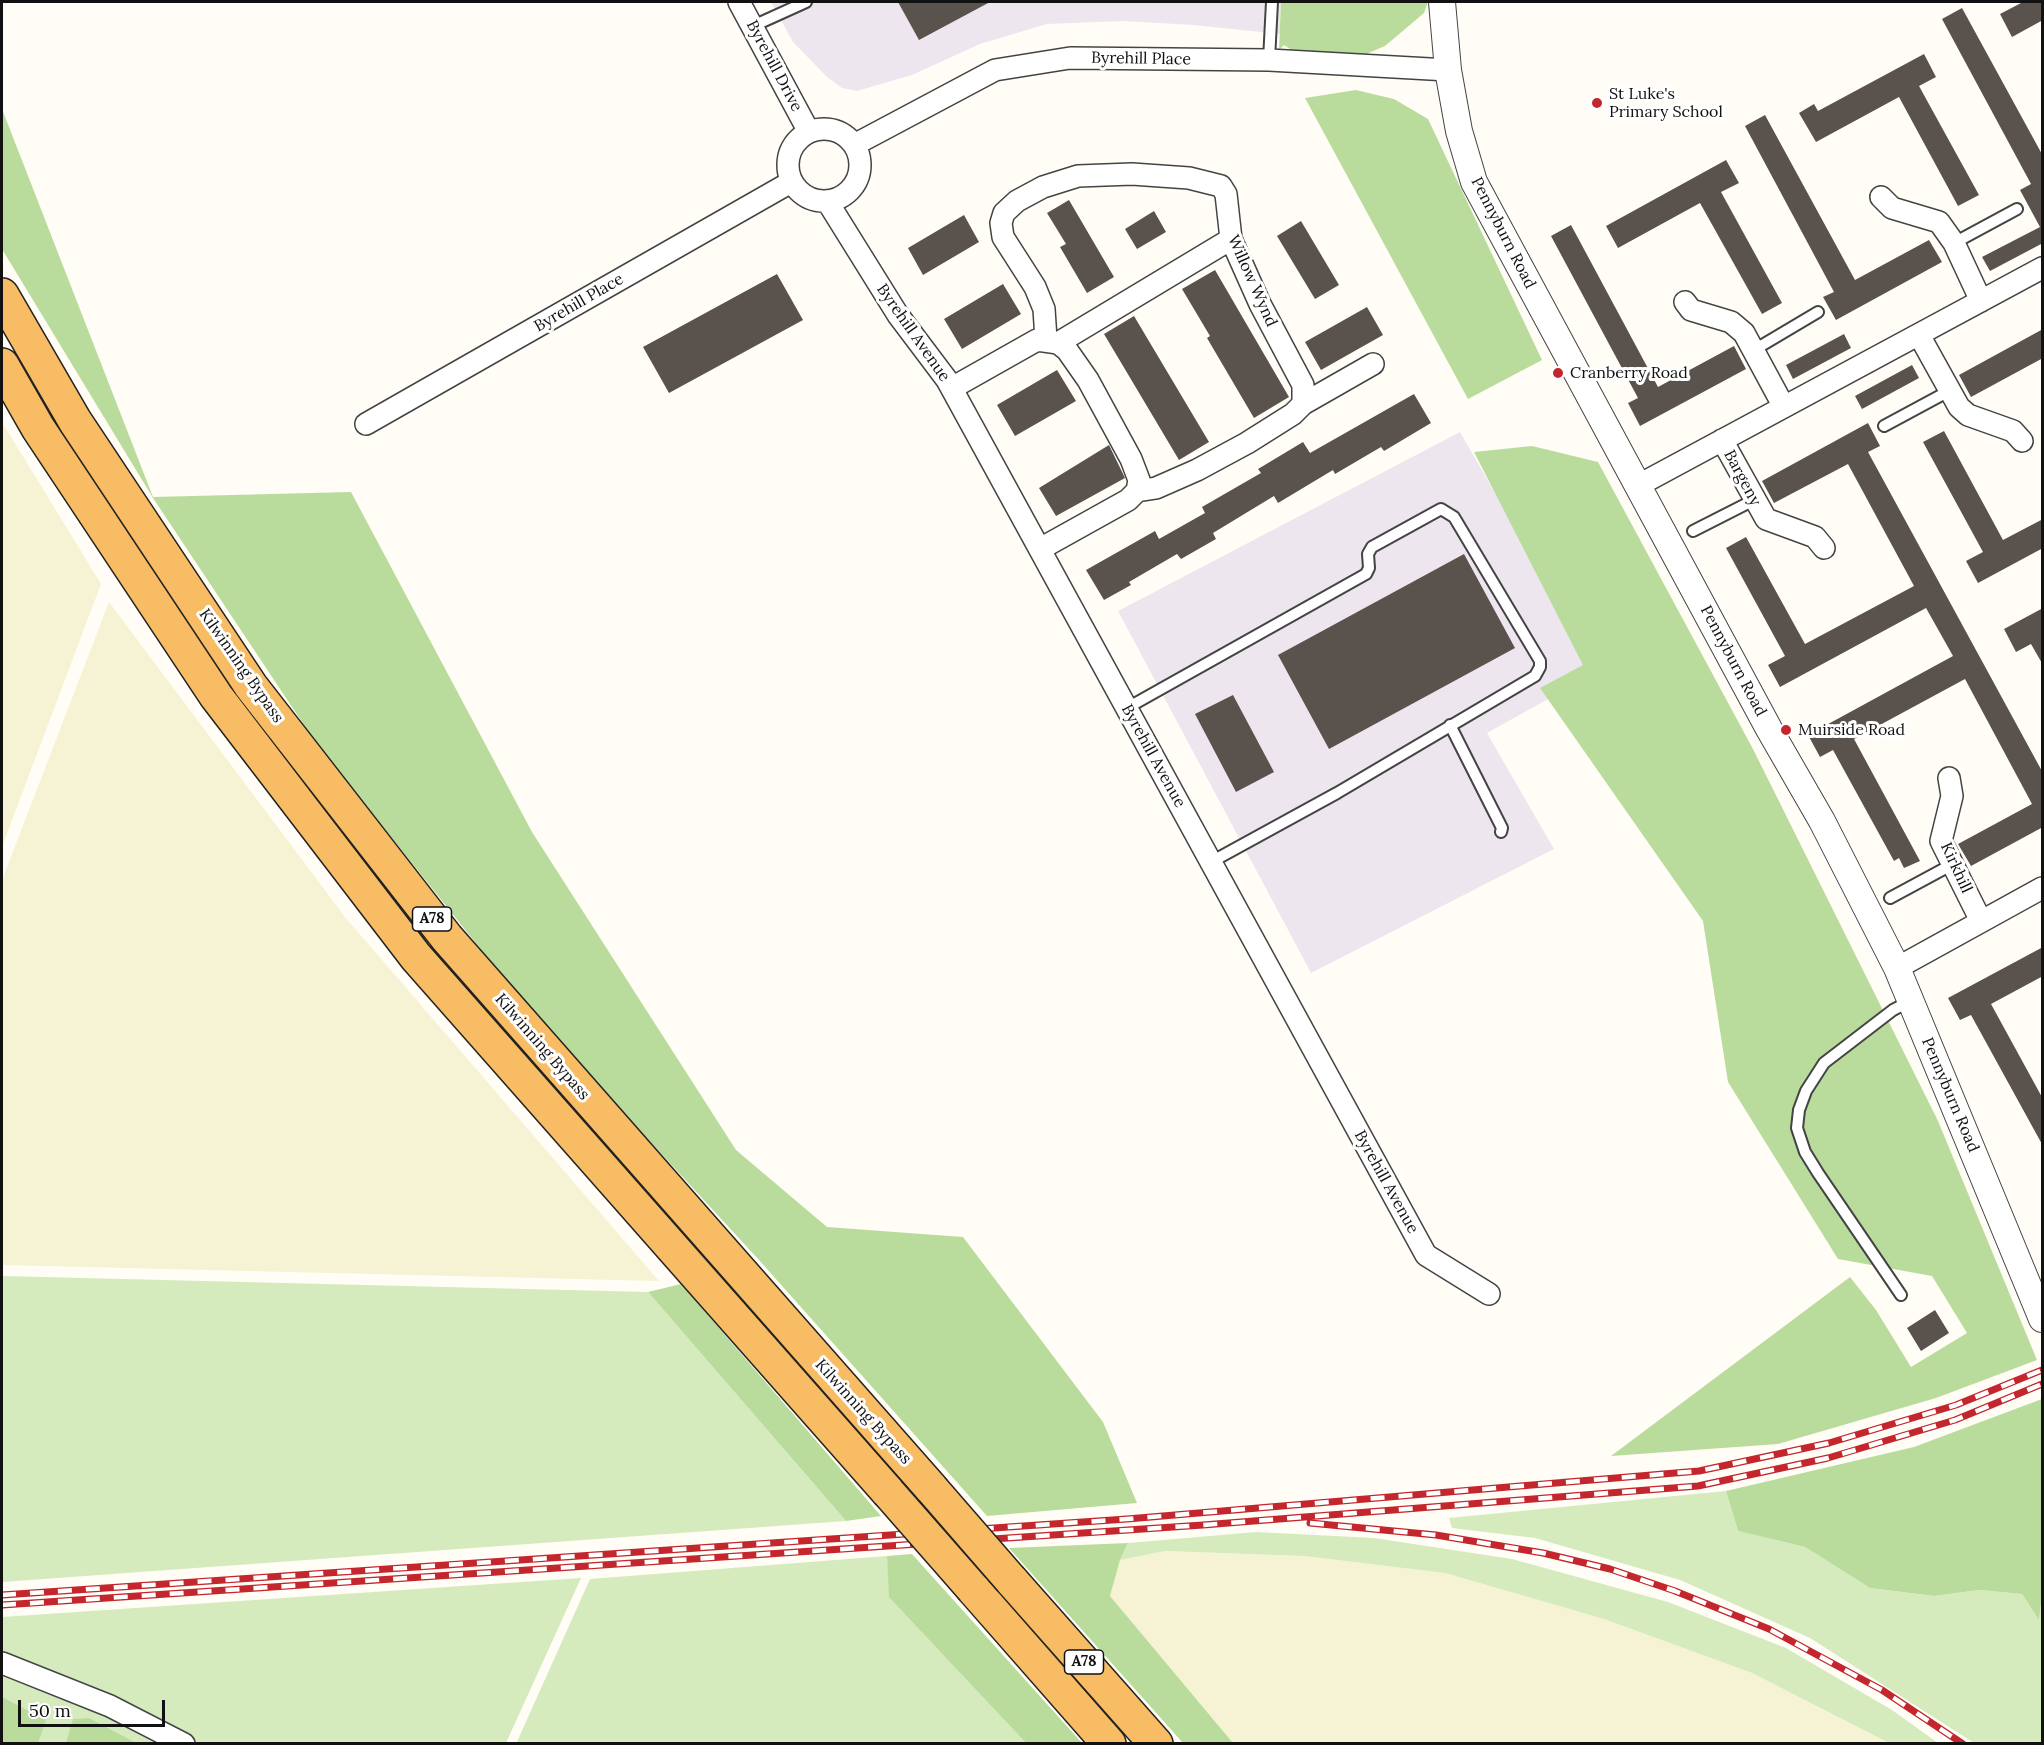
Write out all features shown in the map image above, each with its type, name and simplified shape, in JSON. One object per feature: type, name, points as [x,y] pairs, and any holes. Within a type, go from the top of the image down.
[{"type":"highway","name":"Kilwinning Bypass","points":[[2,295],[75,421],[251,686],[432,920],[664,1188],[1156,1743]]},
{"type":"highway","name":"Kilwinning Bypass","points":[[2,365],[38,428],[216,696],[416,957],[1109,1743]]},
{"type":"street","name":"Byrehill Drive","points":[[739,2],[809,132]]},
{"type":"street","name":"Pennyburn Road","points":[[1442,2],[1448,70],[1459,131],[1474,182],[1822,821],[1897,968],[2043,1319]]},
{"type":"street","name":"Byrehill Place","points":[[854,145],[995,70],[1070,58],[1269,60],[1448,70]]},
{"type":"street","points":[[824,129],[836,130],[854,145],[860,168],[857,180],[844,195],[828,201],[809,199],[791,182],[787,168],[788,155],[798,138],[809,132],[824,129]]},
{"type":"street","name":"Willow Wynd","points":[[1052,341],[1044,309],[1035,287],[1003,237],[1001,223],[1004,213],[1020,199],[1043,187],[1078,176],[1132,174],[1189,178],[1221,186],[1226,194],[1230,239],[1260,304],[1304,385],[1303,404]]},
{"type":"street","name":"Byrehill Place","points":[[366,424],[791,182]]},
{"type":"street","points":[[1881,197],[1892,207],[1934,219],[1954,243],[1981,301]]},
{"type":"street","name":"Byrehill Avenue","points":[[828,201],[898,315],[952,388],[1426,1255],[1489,1294]]},
{"type":"street","points":[[1052,341],[1230,239]]},
{"type":"street","points":[[1639,485],[2043,268]]},
{"type":"street","points":[[1685,302],[1691,310],[1737,326],[1754,350],[1784,407]]},
{"type":"street","points":[[1918,334],[1949,391],[1966,414],[2013,431],[2022,441]]},
{"type":"street","points":[[952,388],[1037,340],[1052,341],[1067,350],[1089,380],[1126,449],[1139,480],[1137,491],[1128,500],[1040,549]]},
{"type":"street","points":[[1137,491],[1156,488],[1247,444],[1293,414],[1303,404],[1372,364]]},
{"type":"street","name":"Bargeny","points":[[1722,440],[1766,519],[1815,537],[1824,548]]},
{"type":"street","name":"Kirkhill","points":[[1949,778],[1952,796],[1941,841],[1981,921]]},
{"type":"street","points":[[1897,968],[2043,888]]},
{"type":"street","points":[[2,1663],[110,1706],[184,1743]]},
{"type":"lane","points":[[753,27],[806,2]]},
{"type":"lane","points":[[1269,60],[1272,2]]},
{"type":"lane","points":[[1954,243],[2017,209]]},
{"type":"lane","points":[[1754,350],[1818,312]]},
{"type":"lane","points":[[1884,426],[1949,391]]},
{"type":"lane","points":[[1693,531],[1754,500]]},
{"type":"lane","points":[[1127,708],[1366,574],[1369,568],[1368,554],[1372,547],[1441,509],[1454,517],[1540,661],[1540,667],[1535,676],[1345,788],[1211,862]]},
{"type":"lane","points":[[1450,725],[1502,828],[1501,832]]},
{"type":"lane","points":[[1890,898],[1953,864]]},
{"type":"lane","points":[[1901,1295],[1818,1173],[1805,1152],[1797,1128],[1799,1110],[1806,1091],[1824,1063],[1893,1010],[1911,1001]]},
{"type":"shaded area","points":[[771,2],[1281,2],[1280,34],[1123,21],[1047,24],[980,44],[912,75],[857,91],[842,88],[827,77],[793,42]]},
{"type":"shaded area","points":[[2,422],[101,584],[2,847]]},
{"type":"shaded area","points":[[1460,432],[1595,667],[1548,699],[1487,733],[1554,849],[1311,973],[1118,611]]},
{"type":"shaded area","points":[[109,602],[345,917],[659,1281],[2,1265],[2,880]]},
{"type":"shaded area","points":[[1165,1551],[1304,1556],[1445,1573],[1604,1619],[1752,1673],[1889,1743],[1233,1743],[1110,1596],[1120,1560]]},
{"type":"green space","points":[[1281,2],[1428,2],[1424,13],[1385,46],[1359,57],[1296,53],[1284,45],[1279,50]]},
{"type":"green space","points":[[1356,90],[1394,99],[1428,119],[1542,360],[1468,399],[1305,98]]},
{"type":"green space","points":[[2,109],[153,497],[351,492],[532,832],[736,1150],[827,1227],[963,1237],[1103,1422],[1137,1503],[987,1516],[759,1260],[530,1011],[316,743],[153,498],[2,249]]},
{"type":"green space","points":[[1532,446],[1598,462],[1753,749],[1938,1121],[2037,1360],[1936,1398],[1778,1444],[1611,1456],[1850,1277],[1876,1310],[1911,1367],[1967,1333],[1932,1276],[1838,1259],[1728,1082],[1703,921],[1540,688],[1583,665],[1474,452]]},
{"type":"green space","points":[[2,1276],[648,1292],[846,1521],[2,1582]]},
{"type":"green space","points":[[681,1284],[881,1516],[846,1521],[648,1292]]},
{"type":"green space","points":[[2042,1399],[2042,1596],[2039,1620],[2022,1594],[1979,1590],[1934,1596],[1870,1588],[1805,1547],[1738,1531],[1726,1491],[1914,1447]]},
{"type":"green space","points":[[1726,1491],[1738,1531],[1805,1547],[1870,1588],[1934,1596],[1979,1590],[2022,1594],[2039,1620],[2042,1598],[2042,1743],[1974,1743],[1810,1638],[1680,1580],[1535,1538],[1452,1528],[1449,1518]]},
{"type":"green space","points":[[1256,1532],[1374,1538],[1512,1559],[1668,1602],[1786,1648],[1892,1710],[1938,1743],[1889,1743],[1752,1673],[1604,1619],[1445,1573],[1304,1556],[1165,1551],[1120,1560],[1128,1543]]},
{"type":"green space","points":[[1128,1543],[1120,1560],[1110,1596],[1233,1743],[1183,1743],[1009,1548]]},
{"type":"green space","points":[[912,1554],[1082,1743],[1026,1743],[889,1597],[887,1556]]},
{"type":"green space","points":[[887,1556],[890,1597],[1026,1743],[516,1744],[590,1579]]},
{"type":"green space","points":[[581,1578],[506,1743],[199,1743],[77,1683],[2,1652],[2,1617]]},
{"type":"green space","points":[[2,1671],[87,1706],[162,1743],[2,1743]]},
{"type":"green space","points":[[2,1697],[46,1720],[38,1743],[2,1743]]},
{"type":"green space","points":[[89,1718],[136,1743],[66,1743],[73,1719]]},
{"type":"building","points":[[898,2],[990,2],[919,40]]},
{"type":"building","points":[[2023,2],[2043,2],[2043,20],[2012,37],[2000,14]]},
{"type":"building","points":[[1962,8],[2043,156],[2043,243],[1990,271],[1982,257],[2040,227],[2020,190],[2031,184],[1942,19]]},
{"type":"building","points":[[1924,54],[1936,77],[1919,86],[1979,195],[1958,206],[1899,97],[1816,142],[1799,113],[1814,104],[1818,111]]},
{"type":"building","points":[[1765,115],[1855,280],[1929,240],[1942,262],[1836,320],[1823,297],[1834,292],[1745,126]]},
{"type":"building","points":[[1726,160],[1739,183],[1721,192],[1782,303],[1762,314],[1700,203],[1618,248],[1606,226]]},
{"type":"building","points":[[1069,200],[1114,277],[1087,293],[1060,247],[1066,244],[1047,213]]},
{"type":"building","points":[[1154,211],[1166,232],[1137,249],[1125,229]]},
{"type":"building","points":[[964,215],[979,242],[923,275],[908,248]]},
{"type":"building","points":[[1301,221],[1339,285],[1315,299],[1277,236]]},
{"type":"building","points":[[1571,225],[1658,387],[1734,346],[1746,369],[1640,426],[1628,403],[1638,398],[1551,236]]},
{"type":"building","points":[[1215,270],[1289,397],[1254,418],[1207,338],[1210,336],[1182,289]]},
{"type":"building","points":[[777,274],[803,320],[669,393],[643,347]]},
{"type":"building","points":[[1003,284],[1021,314],[962,349],[944,319]]},
{"type":"building","points":[[1367,307],[1383,335],[1321,370],[1305,342]]},
{"type":"building","points":[[1134,316],[1209,442],[1179,460],[1104,334]]},
{"type":"building","points":[[2043,329],[2043,358],[1971,397],[1959,375]]},
{"type":"building","points":[[1844,334],[1851,348],[1793,379],[1786,365]]},
{"type":"building","points":[[1912,365],[1919,378],[1862,409],[1855,396]]},
{"type":"building","points":[[1057,370],[1076,401],[1015,436],[997,405]]},
{"type":"building","points":[[1414,394],[1431,423],[1384,451],[1381,447],[1335,474],[1333,470],[1278,503],[1274,496],[1213,533],[1216,539],[1181,559],[1177,554],[1129,582],[1131,585],[1104,600],[1086,570],[1155,531],[1159,539],[1205,513],[1202,507],[1261,473],[1258,469],[1303,442],[1310,453]]},
{"type":"building","points":[[1868,423],[1880,446],[1868,452],[2043,773],[2043,827],[1971,866],[1958,844],[2032,804],[1965,679],[1854,739],[1920,861],[1904,868],[1899,858],[1894,861],[1833,750],[1820,757],[1808,735],[1953,656],[1926,608],[1780,687],[1768,665],[1785,656],[1726,548],[1746,537],[1805,644],[1914,586],[1848,464],[1774,503],[1762,481]]},
{"type":"building","points":[[1944,431],[2003,540],[2043,519],[2043,548],[1978,583],[1966,561],[1983,552],[1923,442]]},
{"type":"building","points":[[1109,445],[1125,478],[1056,516],[1039,488]]},
{"type":"building","points":[[1464,554],[1515,648],[1329,749],[1278,655]]},
{"type":"building","points":[[2043,608],[2043,665],[2031,644],[2016,652],[2004,629]]},
{"type":"building","points":[[1233,695],[1274,772],[1236,792],[1195,714]]},
{"type":"building","points":[[2043,947],[2043,976],[1991,1004],[2043,1099],[2043,1146],[1971,1015],[1960,1020],[1948,998]]},
{"type":"building","points":[[1935,1310],[1949,1333],[1921,1351],[1907,1328]]},
{"type":"railway","points":[[2,1595],[1127,1519],[1699,1471],[1829,1443],[1956,1405],[2042,1370]]},
{"type":"railway","points":[[2,1605],[1203,1525],[1698,1486],[1828,1458],[1955,1420],[2042,1384]]},
{"type":"railway","points":[[1310,1523],[1436,1535],[1543,1553],[1610,1569],[1675,1591],[1769,1629],[1882,1690],[1963,1744]]},
{"type":"place","name":"St Luke's Primary School","points":[[1597,103]]},
{"type":"place","name":"Cranberry Road","points":[[1558,373]]},
{"type":"place","name":"Muirside Road","points":[[1786,730]]}]
